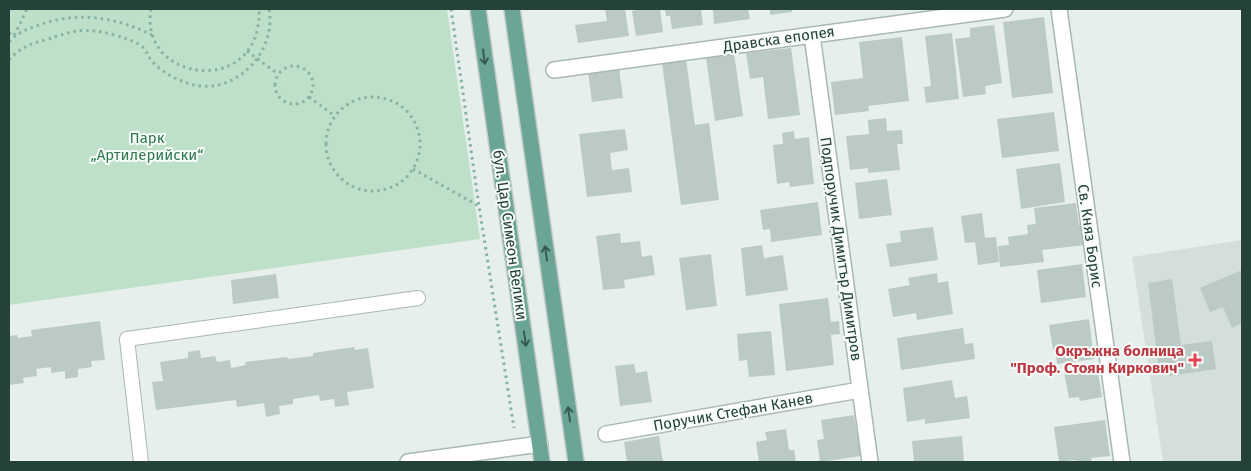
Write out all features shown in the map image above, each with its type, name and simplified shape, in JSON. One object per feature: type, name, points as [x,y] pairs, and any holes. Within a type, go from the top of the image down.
[{"type":"main road","name":"бул. Цар Симеон Велики","points":[[478,9],[542,462]]},
{"type":"main road","points":[[512,9],[576,462]]},
{"type":"street","name":"Дравска епопея","points":[[554,70],[1004,9]]},
{"type":"street","name":"Св. Княз Борис","points":[[1059,9],[1122,462]]},
{"type":"street","name":"Подпоручик Димитър Димитров","points":[[812,35],[870,462]]},
{"type":"street","name":"Поручик Стефан Канев","points":[[606,434],[860,390]]},
{"type":"street","points":[[408,462],[540,444]]},
{"type":"lane","points":[[141,462],[127,338],[418,298]]},
{"type":"path","points":[[9,42],[14,36],[26,9]]},
{"type":"path","points":[[151,9],[150,16],[153,35],[161,50],[172,61],[187,69],[204,72],[220,69],[235,62],[247,51],[256,37],[259,9]]},
{"type":"path","points":[[9,60],[17,50],[68,32],[96,30],[131,40],[142,46],[151,60],[165,72],[180,80],[202,86],[225,83],[245,72],[258,59],[266,43],[270,28],[269,9]]},
{"type":"path","points":[[451,9],[516,447]]},
{"type":"path","points":[[14,36],[46,22],[80,17],[117,21],[153,35]]},
{"type":"path","points":[[9,33],[14,36]]},
{"type":"path","points":[[247,51],[278,74]]},
{"type":"path","points":[[287,67],[299,67],[305,70],[312,79],[313,86],[309,96],[299,103],[288,103],[282,100],[274,85],[278,74],[287,67]]},
{"type":"path","points":[[309,96],[335,116]]},
{"type":"path","points":[[377,96],[392,101],[406,110],[415,122],[420,138],[419,154],[413,169],[394,186],[382,190],[358,189],[346,183],[337,175],[330,164],[326,152],[326,139],[329,127],[335,116],[346,105],[361,98],[377,96]]},
{"type":"path","points":[[413,169],[479,206]]},
{"type":"shaded area","name":"Окръжна болница \"Проф. Стоян Киркович\"","points":[[1242,240],[1242,462],[1163,462],[1132,257]]},
{"type":"green space","name":"Парк „Артилерийски“","points":[[9,9],[447,9],[480,239],[9,305]]},
{"type":"building","points":[[605,9],[625,9],[629,36],[578,43],[575,25],[607,21]]},
{"type":"building","points":[[660,9],[663,32],[636,36],[632,11]]},
{"type":"building","points":[[665,9],[701,9],[703,25],[672,29],[670,16],[666,16]]},
{"type":"building","points":[[713,9],[748,9],[750,19],[714,24]]},
{"type":"building","points":[[770,9],[792,9],[792,12],[770,15]]},
{"type":"building","points":[[1044,17],[1053,93],[1012,98],[1003,22]]},
{"type":"building","points":[[994,25],[1002,83],[985,86],[986,94],[963,97],[955,39],[970,37],[970,28]]},
{"type":"building","points":[[952,33],[959,99],[926,103],[924,87],[931,86],[925,36]]},
{"type":"building","points":[[902,37],[909,101],[868,106],[869,111],[835,115],[831,82],[863,78],[859,42]]},
{"type":"building","points":[[791,48],[800,115],[768,119],[763,77],[750,79],[746,53]]},
{"type":"building","points":[[734,53],[743,116],[715,121],[706,58]]},
{"type":"building","points":[[686,59],[695,125],[709,123],[719,200],[681,205],[662,63]]},
{"type":"building","points":[[619,68],[623,98],[592,102],[588,72]]},
{"type":"building","points":[[1054,112],[1059,151],[1002,158],[997,119]]},
{"type":"building","points":[[886,118],[887,131],[902,130],[903,144],[897,144],[900,170],[868,173],[868,168],[850,170],[846,136],[869,134],[868,120]]},
{"type":"building","points":[[625,129],[628,150],[610,153],[612,170],[629,168],[632,192],[587,197],[579,134]]},
{"type":"building","points":[[794,131],[795,139],[809,137],[814,184],[790,187],[789,182],[777,184],[773,145],[783,144],[782,133]]},
{"type":"building","points":[[1060,163],[1065,202],[1021,209],[1016,169]]},
{"type":"building","points":[[887,179],[892,215],[859,219],[855,183]]},
{"type":"building","points":[[818,202],[822,235],[771,242],[770,229],[763,230],[760,210]]},
{"type":"building","points":[[1076,203],[1079,225],[1083,224],[1085,245],[1042,250],[1044,262],[1000,267],[998,246],[1009,245],[1008,237],[1028,234],[1027,225],[1036,224],[1034,208]]},
{"type":"building","points":[[982,213],[985,238],[996,237],[999,262],[978,265],[975,242],[965,243],[961,216]]},
{"type":"building","points":[[933,227],[938,260],[890,267],[886,244],[901,242],[900,231]]},
{"type":"building","points":[[620,233],[621,243],[640,241],[642,257],[652,255],[655,275],[624,280],[625,288],[603,290],[596,236]]},
{"type":"building","points":[[762,245],[764,258],[783,255],[788,290],[746,296],[741,248]]},
{"type":"building","points":[[711,254],[717,306],[686,310],[679,258]]},
{"type":"building","points":[[1082,264],[1086,297],[1041,303],[1037,270]]},
{"type":"building","points":[[1242,270],[1242,323],[1232,328],[1223,307],[1210,312],[1200,288]]},
{"type":"building","points":[[937,273],[938,283],[948,281],[953,314],[917,320],[916,313],[893,317],[888,289],[910,285],[908,278]]},
{"type":"building","points":[[276,274],[279,298],[233,304],[231,280]]},
{"type":"building","points":[[1172,279],[1181,345],[1212,341],[1216,369],[1169,376],[1167,362],[1158,363],[1148,283]]},
{"type":"building","points":[[828,298],[831,322],[839,321],[840,334],[831,335],[834,365],[786,371],[779,304]]},
{"type":"building","points":[[1089,319],[1094,359],[1057,364],[1049,325]]},
{"type":"building","points":[[100,321],[105,360],[91,361],[92,367],[78,369],[78,377],[65,379],[65,371],[51,373],[51,367],[36,369],[37,376],[23,378],[24,383],[9,385],[9,336],[17,335],[18,338],[32,336],[31,330]]},
{"type":"building","points":[[963,328],[965,344],[973,343],[975,359],[901,370],[897,338]]},
{"type":"building","points":[[771,331],[775,375],[749,377],[747,360],[739,361],[737,334]]},
{"type":"building","points":[[354,347],[355,350],[368,348],[374,388],[347,392],[349,405],[335,407],[334,399],[320,401],[319,395],[293,399],[293,404],[279,406],[280,414],[266,417],[264,403],[237,407],[236,400],[156,410],[152,382],[163,381],[160,362],[188,358],[188,352],[200,350],[201,358],[215,356],[217,362],[230,360],[231,368],[246,365],[245,362],[313,356],[313,353]]},
{"type":"building","points":[[634,364],[636,373],[647,371],[652,402],[620,406],[615,366]]},
{"type":"building","points":[[1097,367],[1102,397],[1080,401],[1079,397],[1069,398],[1064,372]]},
{"type":"building","points":[[952,380],[955,398],[967,396],[970,418],[925,424],[925,419],[907,422],[903,388]]},
{"type":"building","points":[[854,415],[861,456],[820,462],[817,440],[824,439],[821,420]]},
{"type":"building","points":[[1105,420],[1110,456],[1091,458],[1092,462],[1075,462],[1075,460],[1059,462],[1054,427]]},
{"type":"building","points":[[786,429],[789,450],[794,450],[796,462],[759,462],[756,442],[767,440],[765,432]]},
{"type":"building","points":[[659,436],[663,462],[627,462],[624,442]]},
{"type":"building","points":[[962,436],[964,462],[914,462],[912,441]]},
{"type":"place","name":"Окръжна болница \"Проф. Стоян Киркович\"","points":[[1195,360]]}]
